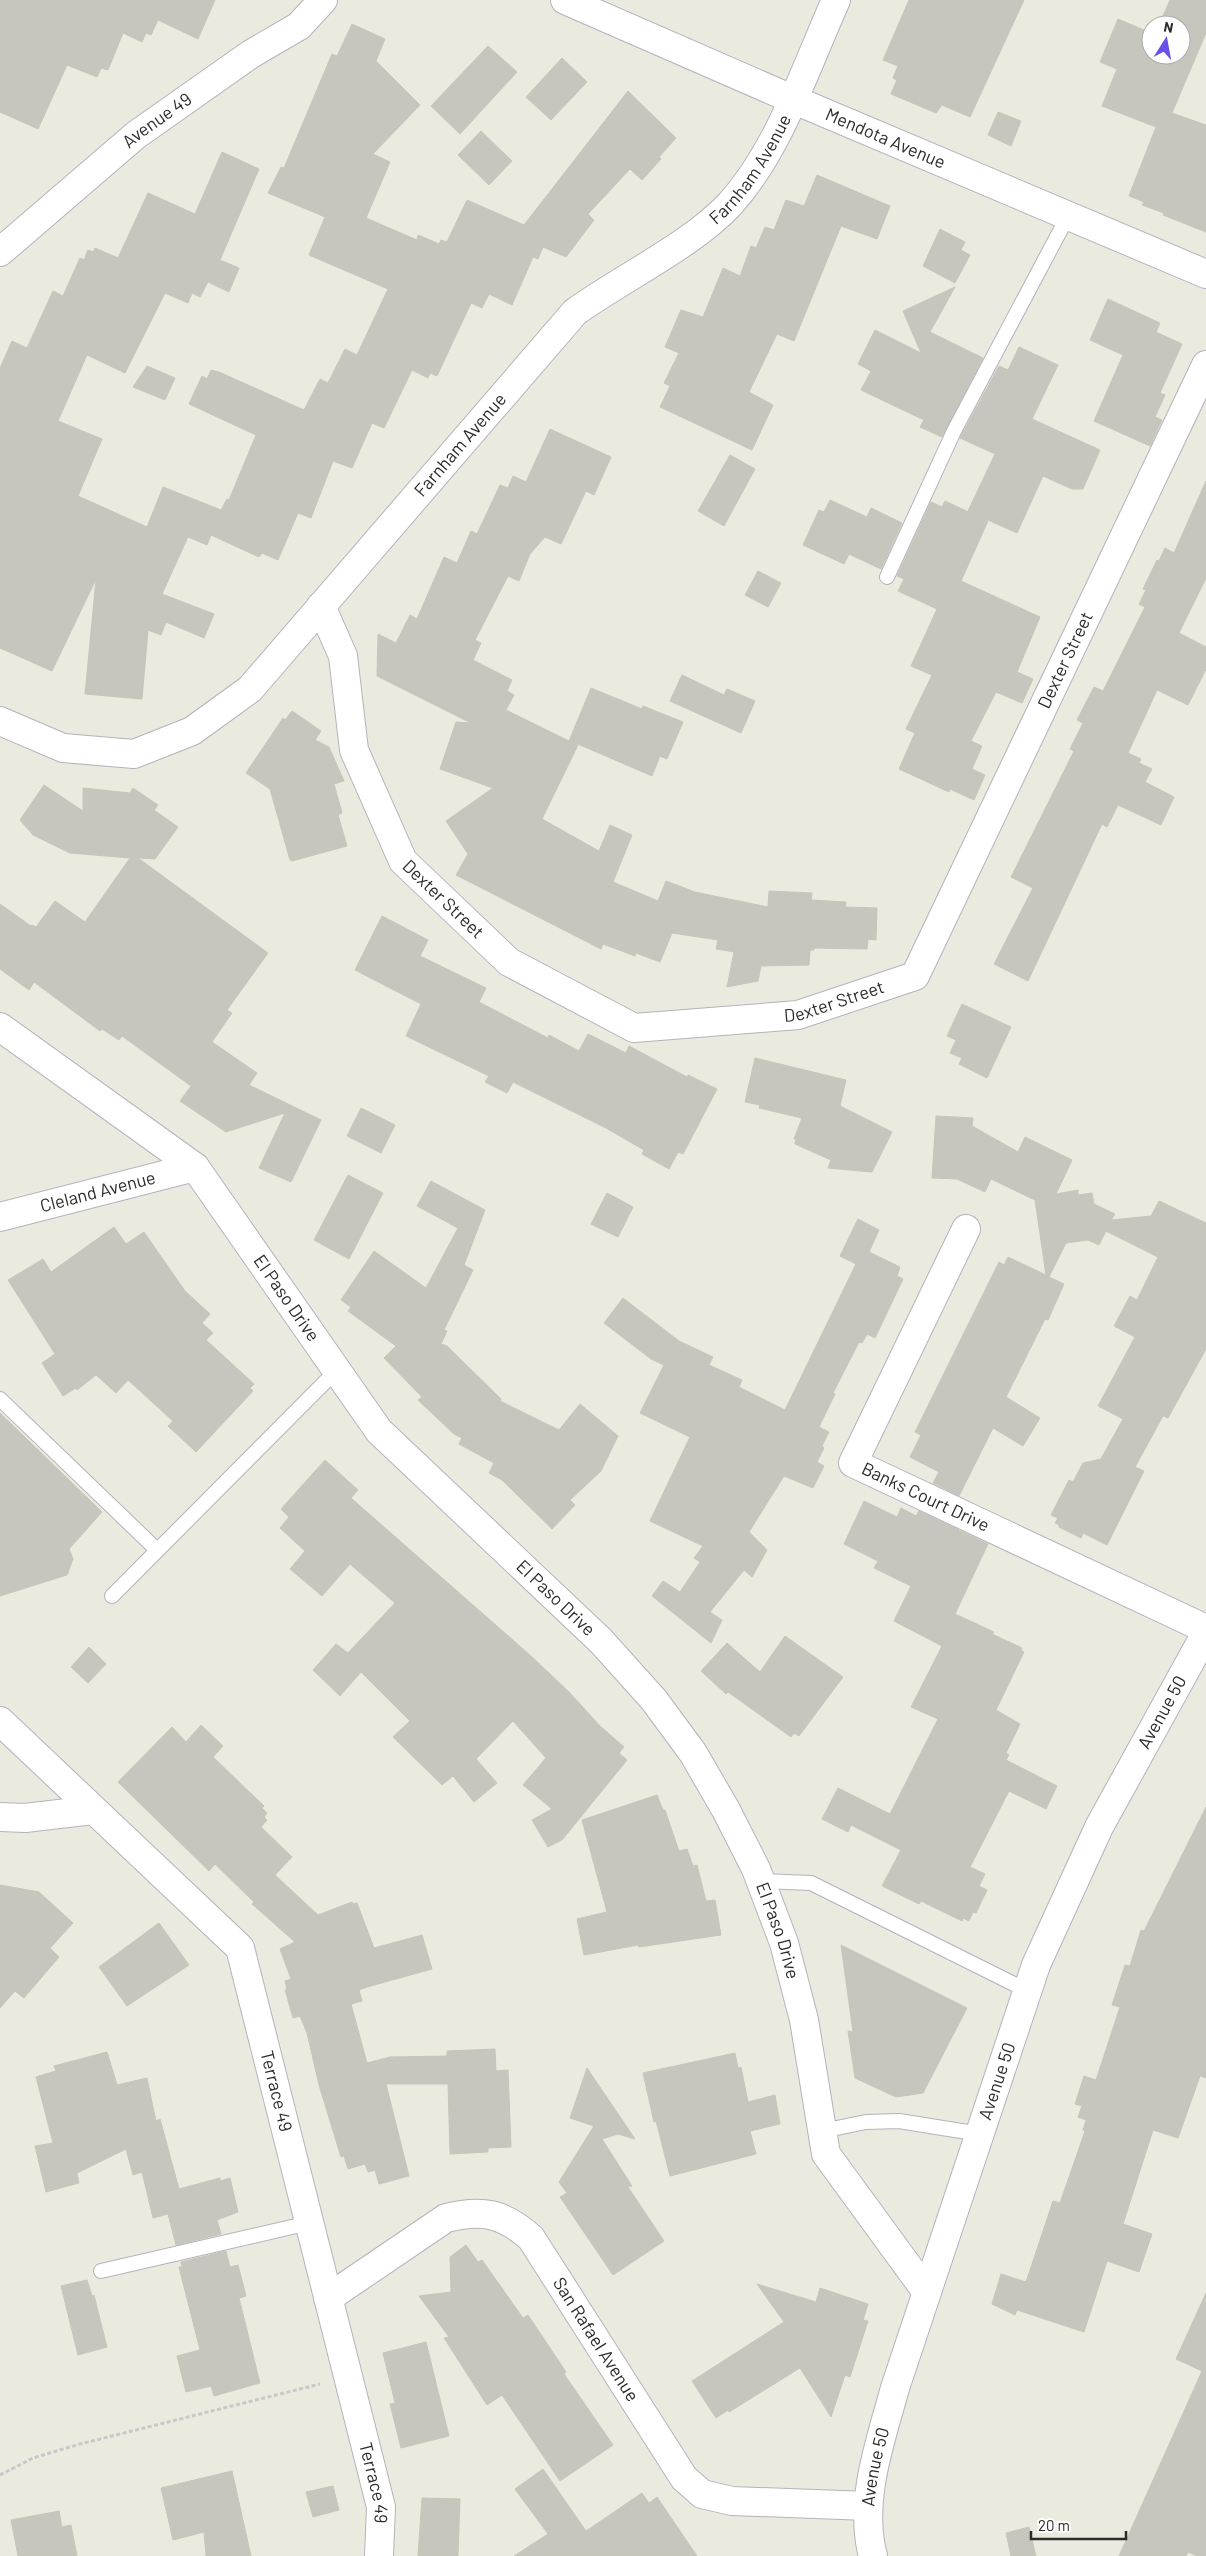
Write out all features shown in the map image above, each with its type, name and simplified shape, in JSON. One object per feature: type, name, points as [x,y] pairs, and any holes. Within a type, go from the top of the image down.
[{"type":"street","name":"Avenue 49","points":[[0,252],[136,135],[251,54],[298,26],[323,0]]},
{"type":"street","name":"Mendota Avenue","points":[[565,0],[792,99],[1206,274]]},
{"type":"street","name":"Farnham Avenue","points":[[0,721],[63,748],[134,754],[192,731],[250,689],[575,312],[605,290],[689,238],[729,205],[765,158],[836,0]]},
{"type":"street","name":"Dexter Street","points":[[321,606],[343,656],[354,750],[403,861],[509,962],[634,1028],[798,1015],[915,976],[1206,365]]},
{"type":"street","name":"El Paso Drive","points":[[0,1026],[195,1167],[380,1431],[600,1641],[654,1700],[692,1754],[726,1810],[760,1881],[784,1943],[804,2020],[826,2154],[926,2291]]},
{"type":"street","name":"Cleland Avenue","points":[[0,1217],[195,1167]]},
{"type":"street","name":"Banks Court Drive","points":[[966,1229],[853,1463],[1206,1631]]},
{"type":"street","name":"Avenue 50","points":[[873,2556],[868,2506],[876,2460],[895,2388],[1036,1965],[1099,1827],[1206,1631]]},
{"type":"street","name":"Terrace 49","points":[[0,1721],[240,1948],[381,2507],[379,2556]]},
{"type":"street","points":[[0,1817],[25,1818],[93,1810]]},
{"type":"street","name":"San Rafael Avenue","points":[[328,2298],[446,2218],[468,2212],[492,2214],[515,2224],[531,2238],[684,2478],[702,2494],[732,2501],[868,2506]]},
{"type":"lane","points":[[886,577],[954,431],[1068,216]]},
{"type":"lane","points":[[112,1596],[337,1370]]},
{"type":"lane","points":[[0,1399],[158,1550]]},
{"type":"lane","points":[[760,1881],[811,1883],[1028,1991]]},
{"type":"lane","points":[[822,2131],[866,2122],[899,2121],[980,2134]]},
{"type":"lane","points":[[100,2271],[309,2223]]},
{"type":"path","points":[[0,2475],[42,2455],[347,2376]]},
{"type":"building","points":[[0,0],[215,0],[198,39],[158,20],[151,35],[146,33],[142,42],[123,33],[108,70],[101,68],[97,77],[67,65],[38,129],[0,112]]},
{"type":"building","points":[[909,0],[1024,0],[970,117],[942,105],[936,113],[891,94],[897,80],[893,78],[898,66],[883,60]]},
{"type":"building","points":[[1170,0],[1206,0],[1206,33],[1172,113],[1206,125],[1206,232],[1163,215],[1164,213],[1142,205],[1144,202],[1129,196],[1156,127],[1102,106],[1117,69],[1100,62],[1118,19],[1141,29],[1141,65],[1191,65],[1191,15],[1163,15]]},
{"type":"building","points":[[352,24],[385,39],[376,61],[420,105],[373,154],[390,162],[366,218],[417,240],[418,235],[439,244],[441,240],[447,242],[467,200],[524,225],[628,91],[676,138],[659,157],[661,159],[642,180],[630,169],[588,214],[594,220],[566,257],[543,247],[538,259],[533,257],[512,305],[489,294],[482,308],[471,303],[437,376],[430,373],[428,378],[412,370],[384,428],[372,423],[352,468],[333,461],[311,518],[298,513],[278,560],[262,553],[259,557],[211,535],[207,545],[188,537],[162,594],[214,614],[204,638],[166,622],[161,635],[148,630],[142,699],[85,694],[96,579],[52,671],[0,648],[0,368],[12,341],[27,348],[53,291],[63,296],[80,258],[84,260],[88,250],[93,252],[95,248],[118,258],[148,193],[195,214],[222,152],[259,169],[220,260],[239,268],[229,292],[208,282],[200,297],[192,293],[188,303],[165,293],[125,373],[87,355],[58,421],[102,439],[78,496],[147,527],[163,487],[221,510],[227,499],[229,500],[256,435],[189,404],[202,376],[207,379],[211,370],[219,372],[304,410],[320,379],[328,383],[345,349],[357,355],[388,289],[309,255],[325,217],[268,193],[281,167],[284,168],[332,54],[337,56]]},
{"type":"building","points":[[488,46],[517,72],[460,134],[431,106]]},
{"type":"building","points":[[562,58],[587,82],[551,120],[526,97]]},
{"type":"building","points":[[998,112],[1021,121],[1011,146],[988,135]]},
{"type":"building","points":[[481,131],[512,161],[489,185],[458,155]]},
{"type":"building","points":[[817,175],[890,206],[877,239],[841,226],[794,341],[777,334],[749,392],[773,405],[752,450],[660,407],[670,386],[664,383],[679,353],[665,347],[681,310],[703,317],[723,268],[740,276],[751,246],[756,248],[765,227],[774,230],[786,200],[804,206]]},
{"type":"building","points":[[940,229],[965,242],[961,250],[970,255],[955,283],[923,266]]},
{"type":"building","points":[[955,287],[930,332],[983,358],[942,437],[920,427],[924,420],[861,390],[871,371],[858,364],[875,330],[921,353],[903,311]]},
{"type":"building","points":[[1108,299],[1160,323],[1156,332],[1182,344],[1160,393],[1165,395],[1155,417],[1162,420],[1150,446],[1094,421],[1123,355],[1090,340]]},
{"type":"building","points":[[1019,347],[1058,365],[1032,419],[1100,450],[1083,489],[1072,489],[1043,476],[1017,533],[968,511],[995,454],[960,438],[999,366],[1008,370]]},
{"type":"building","points":[[147,366],[175,378],[165,400],[133,387]]},
{"type":"building","points":[[550,429],[611,457],[594,495],[586,491],[561,544],[545,537],[530,554],[519,581],[508,576],[475,640],[481,643],[473,660],[512,680],[507,691],[514,695],[506,710],[569,741],[591,688],[642,709],[643,706],[683,722],[667,759],[660,756],[652,776],[571,741],[578,745],[542,819],[599,851],[610,825],[632,835],[613,882],[658,901],[666,881],[695,892],[768,907],[769,891],[812,893],[811,900],[846,902],[845,907],[877,908],[876,940],[868,939],[867,949],[814,948],[814,950],[810,950],[809,965],[761,966],[758,981],[727,987],[734,952],[716,949],[718,940],[672,933],[660,962],[636,953],[635,956],[603,944],[601,949],[456,875],[468,854],[446,821],[493,788],[440,769],[456,722],[471,723],[377,676],[378,634],[396,643],[410,615],[417,619],[444,557],[457,563],[471,531],[477,534],[500,485],[508,488],[513,476],[526,482]]},
{"type":"building","points":[[730,455],[755,469],[724,526],[698,511]]},
{"type":"building","points":[[1206,481],[1206,578],[1179,633],[1206,647],[1206,669],[1188,705],[1157,690],[1128,753],[1141,759],[1139,763],[1152,769],[1145,782],[1174,797],[1161,825],[1118,805],[1107,827],[1102,824],[1028,981],[994,964],[1033,888],[1011,877],[1074,751],[1070,749],[1083,723],[1077,720],[1094,687],[1103,691],[1145,607],[1139,604],[1146,590],[1143,589],[1157,560],[1159,561],[1165,548],[1174,553]]},
{"type":"building","points":[[830,500],[867,517],[871,508],[902,523],[881,569],[849,554],[844,564],[803,545],[819,510],[824,512]]},
{"type":"building","points":[[945,501],[988,521],[961,581],[1040,617],[1017,672],[1033,679],[1022,703],[996,692],[971,741],[982,746],[972,769],[985,775],[974,800],[950,789],[949,792],[899,769],[915,733],[906,729],[932,675],[911,666],[937,609],[898,591],[904,579],[897,576],[931,502],[942,507]]},
{"type":"building","points":[[758,571],[781,583],[768,607],[745,595]]},
{"type":"building","points":[[682,675],[724,695],[727,689],[755,701],[741,733],[670,701]]},
{"type":"building","points":[[292,711],[321,731],[315,740],[329,747],[344,781],[334,784],[342,813],[338,815],[347,846],[292,861],[290,860],[270,789],[246,773],[283,718],[285,720]]},
{"type":"building","points":[[44,785],[83,811],[83,788],[130,793],[133,788],[158,805],[154,810],[178,827],[155,859],[138,858],[268,953],[227,1010],[232,1013],[212,1042],[257,1073],[249,1085],[321,1120],[291,1182],[259,1168],[285,1113],[226,1132],[180,1101],[191,1086],[122,1036],[119,1040],[102,1029],[100,1031],[34,982],[29,990],[0,969],[0,904],[31,926],[36,927],[55,901],[85,922],[130,858],[70,853],[33,835],[20,820]]},
{"type":"building","points":[[382,916],[428,940],[420,956],[486,988],[479,1002],[548,1038],[549,1035],[579,1051],[588,1034],[626,1053],[629,1046],[687,1077],[688,1075],[717,1089],[683,1154],[678,1152],[669,1169],[642,1154],[644,1150],[606,1128],[513,1082],[507,1093],[485,1082],[489,1076],[406,1036],[421,1004],[355,970]]},
{"type":"building","points":[[962,1004],[1011,1027],[987,1078],[959,1064],[962,1058],[950,1053],[956,1040],[947,1036]]},
{"type":"building","points":[[755,1058],[846,1080],[840,1106],[892,1132],[872,1172],[828,1168],[831,1160],[795,1144],[796,1139],[794,1139],[802,1118],[759,1108],[760,1105],[745,1102]]},
{"type":"building","points":[[361,1108],[395,1125],[381,1153],[347,1136]]},
{"type":"building","points":[[936,1116],[973,1118],[972,1126],[1018,1152],[1025,1137],[1072,1160],[1056,1194],[1078,1190],[1078,1195],[1092,1193],[1094,1204],[1115,1214],[1111,1220],[1151,1216],[1159,1201],[1206,1223],[1206,1349],[1168,1418],[1163,1416],[1135,1467],[1144,1471],[1107,1545],[1083,1533],[1081,1538],[1059,1527],[1055,1523],[1058,1518],[1051,1515],[1069,1480],[1073,1482],[1083,1463],[1101,1459],[1123,1419],[1098,1406],[1135,1337],[1114,1326],[1130,1296],[1137,1300],[1158,1257],[1106,1231],[1099,1245],[1088,1240],[1066,1243],[1049,1277],[1064,1284],[1048,1320],[1045,1319],[1006,1397],[1040,1418],[1023,1446],[993,1428],[959,1496],[933,1483],[939,1472],[910,1457],[921,1435],[915,1432],[999,1262],[1004,1265],[1008,1257],[1046,1275],[1035,1200],[991,1179],[985,1192],[957,1179],[932,1178]]},
{"type":"building","points":[[348,1175],[383,1193],[349,1259],[314,1240]]},
{"type":"building","points":[[431,1181],[485,1210],[464,1265],[473,1270],[444,1330],[447,1331],[441,1344],[447,1346],[501,1399],[500,1401],[559,1430],[580,1404],[618,1436],[601,1471],[570,1500],[575,1505],[552,1529],[502,1480],[489,1473],[494,1463],[459,1444],[462,1438],[454,1434],[418,1400],[422,1397],[384,1358],[396,1346],[348,1311],[351,1307],[341,1300],[374,1251],[426,1288],[458,1228],[417,1206]]},
{"type":"building","points":[[607,1193],[633,1207],[618,1237],[591,1224]]},
{"type":"building","points":[[858,1219],[879,1230],[869,1252],[900,1267],[897,1276],[903,1279],[875,1338],[867,1334],[862,1343],[859,1342],[833,1393],[835,1394],[819,1427],[829,1432],[817,1462],[824,1466],[813,1488],[784,1476],[749,1532],[767,1550],[752,1577],[744,1570],[710,1612],[722,1620],[711,1643],[652,1596],[663,1581],[680,1592],[700,1562],[694,1558],[703,1546],[650,1521],[690,1437],[640,1413],[664,1365],[651,1359],[604,1323],[623,1298],[679,1341],[713,1357],[709,1365],[742,1380],[739,1387],[785,1410],[856,1264],[840,1256]]},
{"type":"building","points":[[114,1227],[126,1244],[144,1232],[185,1291],[210,1314],[202,1323],[213,1333],[206,1340],[254,1384],[250,1388],[253,1391],[196,1452],[168,1426],[173,1421],[128,1380],[116,1393],[96,1375],[77,1390],[76,1388],[63,1396],[42,1363],[55,1354],[8,1280],[43,1259],[51,1272]]},
{"type":"building","points":[[0,1413],[102,1512],[69,1549],[73,1559],[67,1575],[0,1596]]},
{"type":"building","points":[[325,1460],[358,1490],[351,1498],[531,1656],[569,1692],[600,1726],[624,1747],[619,1753],[627,1760],[562,1840],[548,1847],[532,1820],[552,1809],[523,1785],[546,1758],[513,1721],[476,1759],[497,1783],[474,1802],[453,1776],[442,1785],[393,1737],[410,1721],[361,1672],[340,1696],[313,1670],[336,1644],[348,1653],[395,1603],[350,1564],[322,1596],[290,1569],[305,1551],[280,1528],[289,1517],[281,1509]]},
{"type":"building","points":[[864,1501],[897,1517],[901,1508],[916,1516],[919,1511],[988,1544],[955,1614],[994,1632],[992,1634],[1022,1648],[1021,1650],[1024,1652],[996,1710],[1020,1724],[1006,1753],[1009,1755],[1006,1760],[1057,1786],[1046,1809],[1009,1791],[970,1867],[985,1874],[979,1886],[987,1890],[976,1913],[973,1912],[969,1921],[963,1918],[962,1921],[921,1901],[919,1904],[882,1886],[901,1850],[851,1825],[848,1832],[822,1819],[838,1788],[890,1814],[938,1719],[911,1707],[942,1646],[894,1621],[911,1586],[874,1568],[878,1561],[844,1544]]},
{"type":"building","points":[[785,1636],[843,1677],[799,1736],[794,1733],[791,1737],[728,1692],[726,1694],[701,1671],[727,1643],[760,1672]]},
{"type":"building","points":[[89,1647],[106,1664],[88,1683],[71,1667]]},
{"type":"building","points":[[201,1725],[223,1746],[213,1757],[264,1806],[262,1808],[267,1813],[264,1817],[267,1820],[261,1827],[292,1857],[275,1875],[318,1915],[352,1902],[353,1904],[357,1903],[374,1948],[422,1935],[432,1969],[359,1990],[362,2001],[351,2004],[367,2063],[390,2057],[447,2056],[447,2051],[495,2049],[496,2071],[508,2070],[511,2147],[488,2148],[488,2152],[450,2154],[448,2084],[386,2084],[409,2176],[379,2184],[375,2170],[368,2172],[365,2164],[348,2169],[344,2156],[341,2157],[319,2085],[307,2033],[300,2016],[293,2018],[285,1990],[287,1990],[285,1981],[291,1979],[280,1949],[295,1942],[252,1904],[254,1902],[215,1864],[209,1871],[118,1782],[172,1727],[186,1742]]},
{"type":"building","points":[[657,1795],[663,1810],[665,1810],[679,1851],[687,1849],[693,1866],[697,1865],[706,1901],[715,1900],[721,1935],[639,1947],[638,1945],[584,1955],[577,1919],[607,1912],[582,1820]]},
{"type":"building","points":[[1206,1807],[1206,2078],[1200,2076],[1178,2138],[1153,2130],[1123,2224],[1152,2234],[1139,2272],[1107,2261],[1084,2332],[1017,2310],[1015,2315],[992,2304],[1001,2274],[1026,2282],[1053,2201],[1060,2203],[1085,2131],[1083,2130],[1086,2120],[1078,2117],[1082,2106],[1075,2104],[1084,2076],[1096,2080],[1120,2007],[1112,2005],[1125,1965],[1130,1966],[1141,1930],[1144,1931]]},
{"type":"building","points":[[0,1885],[39,1892],[73,1923],[50,1948],[59,1957],[24,1998],[15,1991],[0,2008]]},
{"type":"building","points":[[159,1923],[189,1965],[127,2006],[99,1967]]},
{"type":"building","points":[[841,1945],[967,2008],[923,2093],[896,2097],[855,2078],[848,2031],[853,2032]]},
{"type":"building","points":[[107,2052],[117,2085],[147,2078],[156,2121],[160,2119],[179,2189],[220,2178],[220,2181],[230,2178],[238,2212],[217,2220],[221,2234],[176,2245],[168,2214],[153,2218],[142,2172],[133,2175],[126,2149],[77,2173],[79,2183],[46,2192],[35,2146],[53,2143],[36,2077],[56,2071],[54,2066]]},
{"type":"building","points":[[735,2053],[738,2068],[741,2067],[748,2102],[775,2095],[780,2124],[750,2131],[756,2154],[670,2176],[656,2121],[654,2122],[643,2073]]},
{"type":"building","points":[[587,2068],[635,2139],[618,2134],[602,2139],[632,2186],[628,2187],[664,2241],[613,2275],[560,2197],[567,2193],[559,2182],[594,2126],[570,2118]]},
{"type":"building","points":[[466,2245],[478,2262],[482,2260],[523,2318],[528,2315],[566,2372],[564,2374],[613,2445],[560,2481],[502,2395],[487,2405],[444,2338],[449,2337],[419,2296],[451,2292],[450,2257]]},
{"type":"building","points":[[226,2251],[230,2267],[238,2265],[246,2296],[239,2298],[260,2383],[214,2396],[211,2386],[186,2392],[177,2356],[200,2350],[179,2267],[182,2267],[181,2262]]},
{"type":"building","points":[[87,2280],[92,2296],[94,2295],[107,2347],[78,2355],[61,2286]]},
{"type":"building","points":[[757,2284],[816,2302],[820,2288],[868,2304],[863,2320],[868,2321],[850,2377],[845,2375],[831,2417],[800,2368],[716,2418],[692,2381],[784,2322]]},
{"type":"building","points":[[1206,2293],[1206,2556],[1197,2556],[1188,2552],[1186,2556],[1119,2556],[1202,2371],[1176,2359]]},
{"type":"building","points":[[426,2342],[449,2436],[401,2448],[390,2404],[395,2403],[383,2353]]},
{"type":"building","points":[[543,2469],[586,2531],[642,2493],[649,2503],[657,2497],[697,2556],[514,2556],[548,2534],[515,2489]]},
{"type":"building","points":[[232,2471],[251,2556],[206,2556],[204,2532],[173,2540],[161,2488]]},
{"type":"building","points":[[333,2486],[339,2510],[313,2517],[306,2492]]},
{"type":"building","points":[[422,2498],[460,2499],[458,2556],[418,2556]]},
{"type":"building","points":[[59,2511],[62,2527],[71,2525],[77,2556],[18,2556],[11,2520]]},
{"type":"building","points":[[1029,2527],[1036,2556],[1011,2556],[1006,2533]]}]
